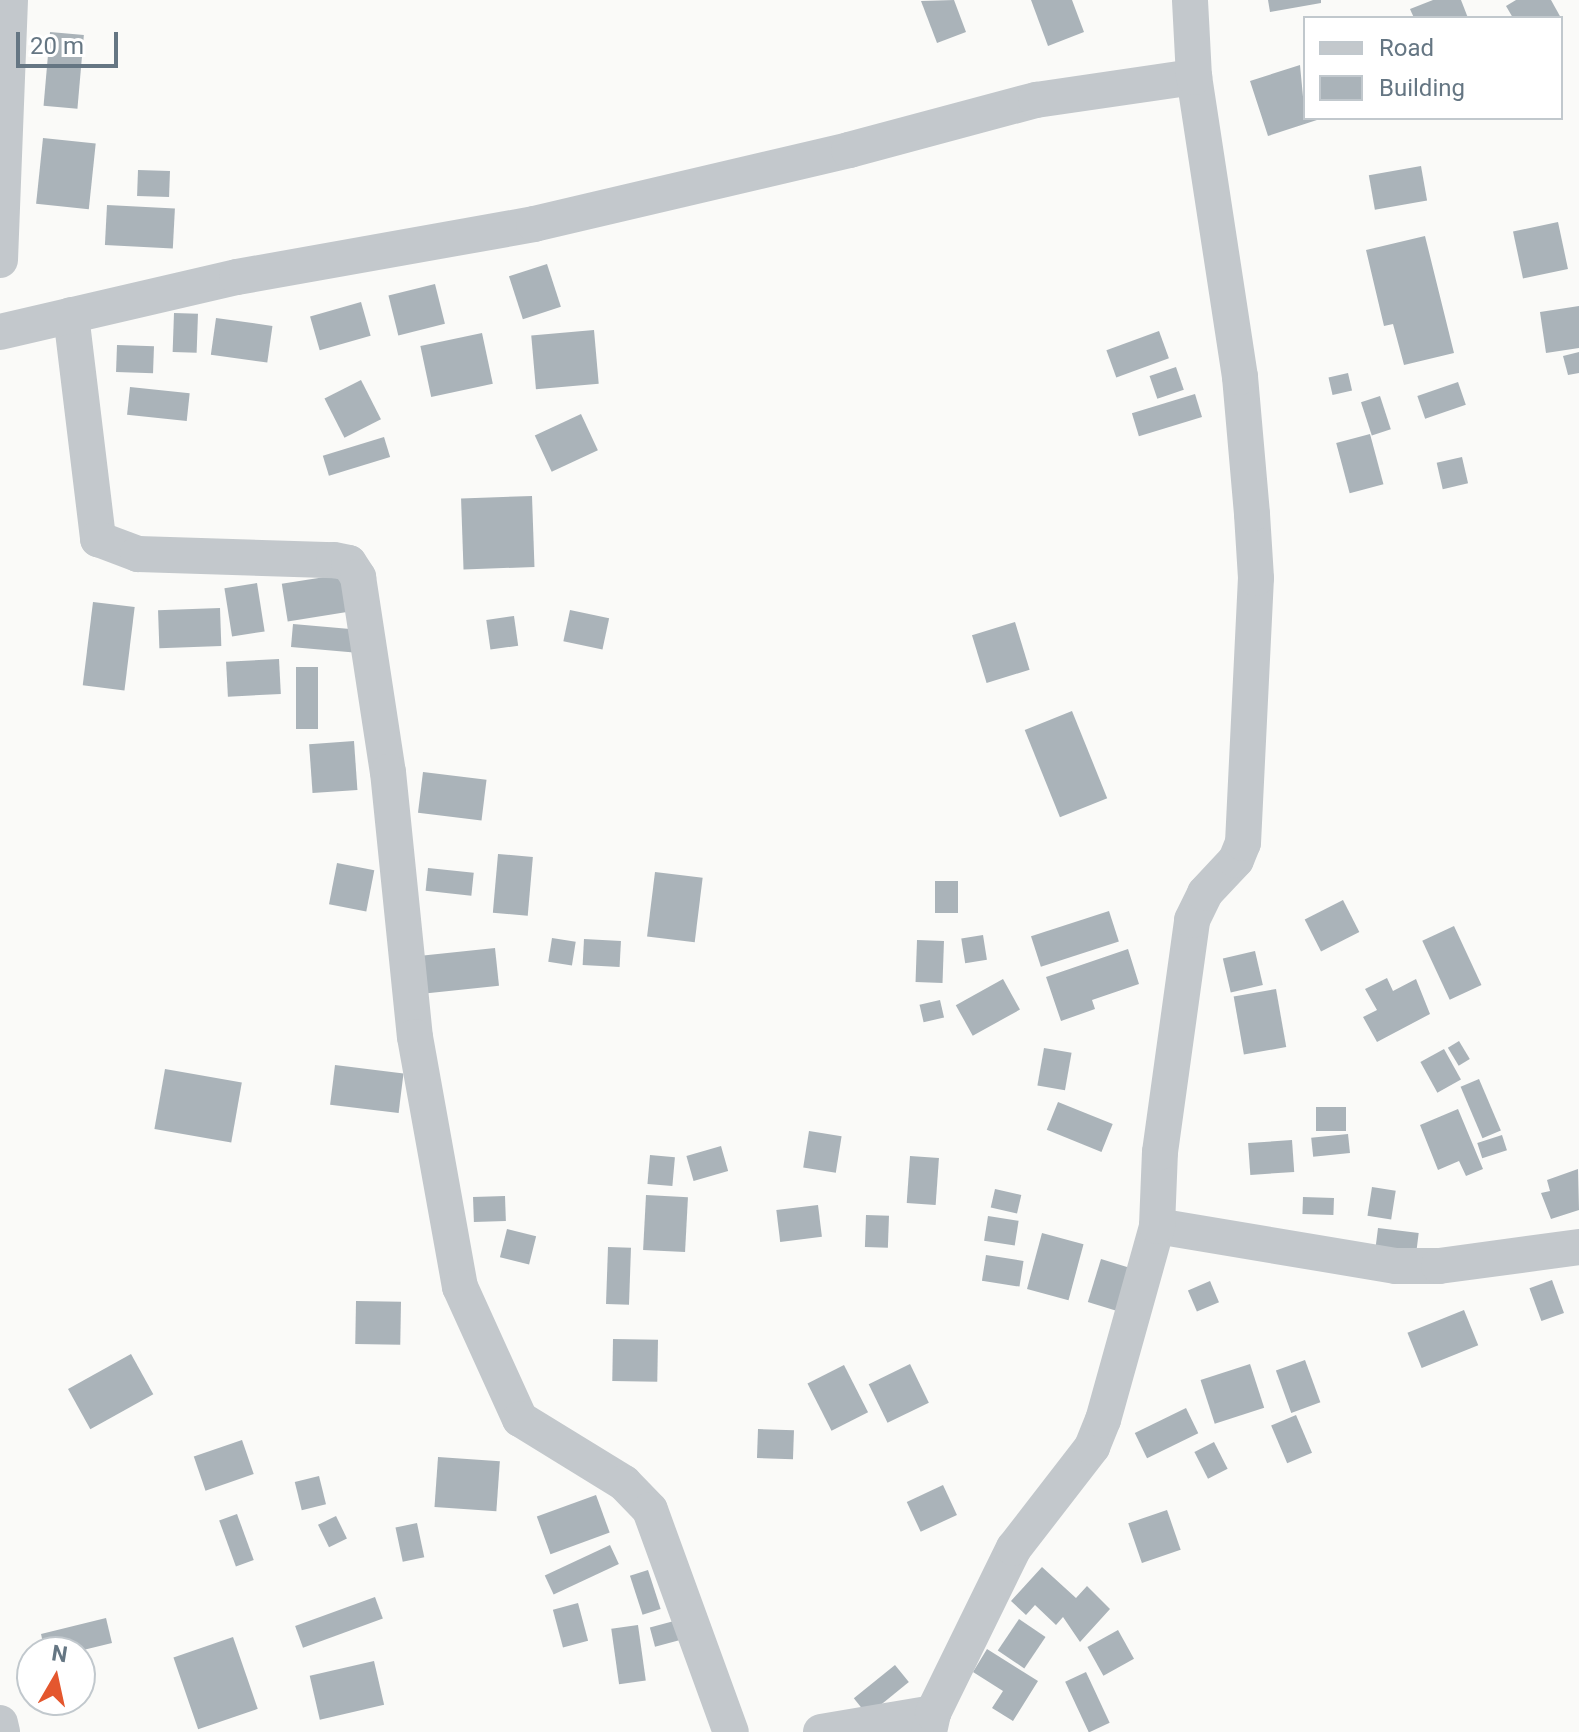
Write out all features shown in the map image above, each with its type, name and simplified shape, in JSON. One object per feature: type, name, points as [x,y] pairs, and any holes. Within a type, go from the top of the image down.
[{"type":"street","points":[[0,260],[10,0]]},
{"type":"street","points":[[821,1732],[931,1722],[1014,1548],[1092,1447],[1157,1226],[1160,1152],[1192,920],[1205,893],[1236,860],[1243,843],[1256,578],[1240,377],[1194,77],[1190,0]]},
{"type":"street","points":[[0,332],[237,277],[534,224],[849,150],[1036,100],[1194,77]]},
{"type":"street","points":[[71,315],[98,539],[138,554],[334,560],[349,563],[358,577],[388,772],[419,1066],[460,1287],[520,1419],[624,1483],[650,1510],[731,1732]]},
{"type":"street","points":[[1157,1226],[1396,1266],[1439,1266],[1579,1247]]},
{"type":"street","points":[[0,1723],[2,1732]]},
{"type":"building","points":[[954,0],[966,32],[937,43],[921,1]]},
{"type":"building","points":[[1031,0],[1072,0],[1084,32],[1048,46]]},
{"type":"building","points":[[1268,0],[1321,0],[1321,3],[1270,12]]},
{"type":"building","points":[[1433,0],[1461,0],[1467,16],[1413,16],[1410,9]]},
{"type":"building","points":[[1516,0],[1551,0],[1560,16],[1512,16],[1506,6]]},
{"type":"building","points":[[50,32],[84,35],[77,109],[44,106]]},
{"type":"building","points":[[1300,65],[1303,120],[1317,120],[1268,136],[1250,81]]},
{"type":"building","points":[[43,138],[96,144],[89,209],[36,204]]},
{"type":"building","points":[[1421,166],[1427,200],[1375,210],[1369,175]]},
{"type":"building","points":[[138,170],[170,171],[169,197],[137,196]]},
{"type":"building","points":[[107,205],[175,209],[173,249],[105,245]]},
{"type":"building","points":[[1558,222],[1568,269],[1523,279],[1513,232]]},
{"type":"building","points":[[1425,236],[1454,353],[1404,365],[1393,324],[1384,326],[1366,250]]},
{"type":"building","points":[[547,264],[561,307],[523,319],[509,276]]},
{"type":"building","points":[[435,284],[445,324],[398,335],[388,296]]},
{"type":"building","points":[[361,302],[371,336],[320,350],[310,317]]},
{"type":"building","points":[[1579,306],[1579,348],[1546,353],[1540,312]]},
{"type":"building","points":[[174,313],[198,314],[197,353],[173,352]]},
{"type":"building","points":[[216,318],[272,326],[267,363],[211,355]]},
{"type":"building","points":[[594,330],[599,384],[536,389],[531,335]]},
{"type":"building","points":[[1159,331],[1169,358],[1116,377],[1106,350]]},
{"type":"building","points":[[482,333],[493,384],[431,397],[420,346]]},
{"type":"building","points":[[117,345],[154,346],[153,373],[116,372]]},
{"type":"building","points":[[1579,352],[1579,373],[1568,375],[1563,356]]},
{"type":"building","points":[[1176,367],[1184,390],[1157,399],[1150,376]]},
{"type":"building","points":[[1348,373],[1352,391],[1333,395],[1329,377]]},
{"type":"building","points":[[361,380],[381,419],[344,438],[324,399]]},
{"type":"building","points":[[1458,382],[1466,405],[1425,419],[1417,396]]},
{"type":"building","points":[[130,387],[190,393],[187,421],[127,415]]},
{"type":"building","points":[[1195,394],[1202,417],[1139,436],[1132,413]]},
{"type":"building","points":[[1380,396],[1391,429],[1372,435],[1361,402]]},
{"type":"building","points":[[581,414],[598,450],[552,472],[535,436]]},
{"type":"building","points":[[1370,434],[1383,484],[1350,493],[1336,443]]},
{"type":"building","points":[[384,437],[390,457],[329,476],[323,456]]},
{"type":"building","points":[[1462,457],[1468,483],[1443,489],[1437,463]]},
{"type":"building","points":[[532,496],[534,567],[464,569],[461,498]]},
{"type":"building","points":[[344,574],[350,612],[288,621],[282,584]]},
{"type":"building","points":[[257,583],[265,631],[232,637],[224,588]]},
{"type":"building","points":[[93,602],[135,607],[124,690],[83,685]]},
{"type":"building","points":[[220,608],[221,646],[159,648],[158,610]]},
{"type":"building","points":[[570,610],[609,618],[602,650],[563,641]]},
{"type":"building","points":[[514,616],[518,646],[490,650],[486,620]]},
{"type":"building","points":[[1015,622],[1030,670],[987,683],[972,635]]},
{"type":"building","points":[[293,624],[356,629],[354,652],[291,647]]},
{"type":"building","points":[[279,659],[281,694],[228,697],[226,662]]},
{"type":"building","points":[[296,667],[318,667],[318,729],[296,729]]},
{"type":"building","points":[[1072,711],[1107,798],[1060,817],[1025,730]]},
{"type":"building","points":[[354,741],[357,790],[313,793],[309,744]]},
{"type":"building","points":[[423,772],[487,780],[482,820],[418,813]]},
{"type":"building","points":[[498,854],[533,857],[528,916],[493,913]]},
{"type":"building","points":[[337,863],[374,870],[366,911],[329,904]]},
{"type":"building","points":[[428,868],[474,873],[471,896],[426,891]]},
{"type":"building","points":[[655,872],[703,878],[695,942],[647,937]]},
{"type":"building","points":[[935,881],[958,881],[958,913],[935,913]]},
{"type":"building","points":[[1343,900],[1359,932],[1321,952],[1305,920]]},
{"type":"building","points":[[1109,911],[1119,941],[1041,967],[1031,936]]},
{"type":"building","points":[[1454,926],[1481,985],[1450,1000],[1422,941]]},
{"type":"building","points":[[983,935],[987,960],[965,963],[961,938]]},
{"type":"building","points":[[552,938],[576,942],[572,965],[548,962]]},
{"type":"building","points":[[584,939],[621,941],[620,967],[583,965]]},
{"type":"building","points":[[917,940],[944,941],[943,983],[916,982]]},
{"type":"building","points":[[495,948],[499,986],[427,993],[423,956]]},
{"type":"building","points":[[1128,949],[1139,984],[1092,1000],[1095,1009],[1061,1021],[1046,977]]},
{"type":"building","points":[[1255,951],[1263,985],[1231,993],[1223,958]]},
{"type":"building","points":[[1387,978],[1393,991],[1416,979],[1430,1014],[1377,1042],[1363,1017],[1377,1010],[1365,989]]},
{"type":"building","points":[[1003,979],[1020,1010],[973,1036],[956,1005]]},
{"type":"building","points":[[1276,989],[1286,1047],[1244,1055],[1234,996]]},
{"type":"building","points":[[940,1000],[944,1018],[924,1022],[920,1005]]},
{"type":"building","points":[[1459,1041],[1470,1059],[1459,1066],[1448,1048]]},
{"type":"building","points":[[1044,1048],[1072,1053],[1065,1090],[1037,1085]]},
{"type":"building","points":[[1444,1049],[1461,1080],[1437,1093],[1420,1062]]},
{"type":"building","points":[[335,1065],[403,1073],[399,1113],[330,1105]]},
{"type":"building","points":[[165,1069],[242,1083],[231,1143],[154,1129]]},
{"type":"building","points":[[1479,1079],[1501,1131],[1482,1138],[1461,1087]]},
{"type":"building","points":[[1058,1102],[1113,1124],[1101,1152],[1047,1130]]},
{"type":"building","points":[[1316,1107],[1346,1107],[1346,1131],[1316,1131]]},
{"type":"building","points":[[1458,1109],[1483,1169],[1466,1176],[1459,1161],[1438,1170],[1420,1125]]},
{"type":"building","points":[[809,1131],[842,1136],[836,1173],[803,1168]]},
{"type":"building","points":[[1348,1134],[1350,1153],[1313,1157],[1311,1138]]},
{"type":"building","points":[[1502,1135],[1507,1150],[1482,1158],[1477,1143]]},
{"type":"building","points":[[1292,1140],[1294,1172],[1250,1175],[1248,1143]]},
{"type":"building","points":[[721,1146],[728,1171],[694,1181],[686,1156]]},
{"type":"building","points":[[650,1155],[675,1157],[672,1186],[647,1184]]},
{"type":"building","points":[[910,1156],[939,1158],[936,1205],[907,1203]]},
{"type":"building","points":[[1578,1169],[1579,1210],[1551,1219],[1541,1193],[1550,1191],[1547,1180]]},
{"type":"building","points":[[1372,1187],[1396,1191],[1391,1219],[1367,1216]]},
{"type":"building","points":[[995,1189],[1021,1195],[1017,1214],[991,1208]]},
{"type":"building","points":[[646,1195],[688,1197],[685,1252],[643,1250]]},
{"type":"building","points":[[505,1196],[506,1221],[474,1222],[473,1197]]},
{"type":"building","points":[[1303,1197],[1334,1198],[1333,1215],[1302,1214]]},
{"type":"building","points":[[818,1205],[822,1237],[780,1242],[776,1210]]},
{"type":"building","points":[[866,1215],[889,1216],[888,1248],[865,1247]]},
{"type":"building","points":[[988,1216],[1019,1221],[1015,1246],[984,1241]]},
{"type":"building","points":[[1378,1228],[1419,1233],[1416,1252],[1376,1247]]},
{"type":"building","points":[[507,1229],[536,1236],[529,1264],[500,1257]]},
{"type":"building","points":[[1042,1233],[1084,1244],[1069,1300],[1027,1289]]},
{"type":"building","points":[[608,1247],[631,1248],[629,1305],[606,1304]]},
{"type":"building","points":[[986,1255],[1024,1261],[1019,1287],[982,1281]]},
{"type":"building","points":[[1101,1259],[1134,1269],[1120,1312],[1088,1302]]},
{"type":"building","points":[[1552,1280],[1564,1313],[1541,1321],[1529,1288]]},
{"type":"building","points":[[1210,1281],[1219,1302],[1197,1312],[1188,1290]]},
{"type":"building","points":[[356,1301],[401,1302],[400,1345],[355,1344]]},
{"type":"building","points":[[1464,1310],[1478,1345],[1422,1368],[1407,1333]]},
{"type":"building","points":[[613,1339],[658,1340],[657,1382],[612,1381]]},
{"type":"building","points":[[131,1354],[153,1394],[90,1429],[68,1389]]},
{"type":"building","points":[[1305,1360],[1320,1402],[1291,1413],[1276,1371]]},
{"type":"building","points":[[910,1364],[929,1403],[888,1423],[869,1384]]},
{"type":"building","points":[[1250,1364],[1264,1408],[1215,1424],[1201,1380]]},
{"type":"building","points":[[844,1365],[868,1412],[832,1431],[807,1384]]},
{"type":"building","points":[[1186,1408],[1198,1433],[1147,1458],[1135,1433]]},
{"type":"building","points":[[1296,1415],[1312,1453],[1287,1463],[1271,1426]]},
{"type":"building","points":[[758,1429],[794,1430],[793,1459],[757,1458]]},
{"type":"building","points":[[242,1440],[254,1474],[205,1491],[194,1457]]},
{"type":"building","points":[[1214,1442],[1228,1469],[1208,1479],[1194,1452]]},
{"type":"building","points":[[438,1457],[500,1461],[496,1511],[435,1507]]},
{"type":"building","points":[[319,1476],[326,1504],[302,1510],[295,1482]]},
{"type":"building","points":[[943,1485],[957,1515],[921,1532],[907,1502]]},
{"type":"building","points":[[596,1495],[610,1533],[550,1554],[537,1517]]},
{"type":"building","points":[[1167,1510],[1181,1550],[1142,1563],[1128,1523]]},
{"type":"building","points":[[237,1514],[254,1560],[236,1567],[219,1520]]},
{"type":"building","points":[[336,1516],[347,1538],[329,1547],[318,1525]]},
{"type":"building","points":[[417,1523],[424,1557],[403,1562],[395,1528]]},
{"type":"building","points":[[610,1545],[619,1564],[554,1594],[545,1575]]},
{"type":"building","points":[[1042,1567],[1076,1598],[1087,1586],[1110,1609],[1080,1642],[1063,1617],[1056,1625],[1035,1605],[1026,1615],[1011,1601]]},
{"type":"building","points":[[648,1570],[661,1609],[643,1615],[630,1576]]},
{"type":"building","points":[[375,1597],[383,1619],[303,1648],[295,1626]]},
{"type":"building","points":[[578,1603],[588,1641],[563,1647],[553,1610]]},
{"type":"building","points":[[106,1618],[112,1643],[96,1647],[96,1636],[41,1634]]},
{"type":"building","points":[[1019,1619],[1046,1637],[1024,1668],[998,1651]]},
{"type":"building","points":[[674,1621],[679,1640],[655,1647],[650,1627]]},
{"type":"building","points":[[638,1625],[646,1680],[619,1684],[611,1629]]},
{"type":"building","points":[[1118,1630],[1134,1659],[1103,1676],[1087,1647]]},
{"type":"building","points":[[233,1637],[258,1709],[198,1729],[173,1658]]},
{"type":"building","points":[[987,1649],[1038,1681],[1013,1721],[992,1708],[1003,1691],[973,1672]]},
{"type":"building","points":[[374,1661],[384,1705],[320,1720],[310,1676]]},
{"type":"building","points":[[895,1665],[909,1682],[868,1715],[854,1698]]},
{"type":"building","points":[[1086,1672],[1110,1723],[1089,1732],[1065,1682]]}]
